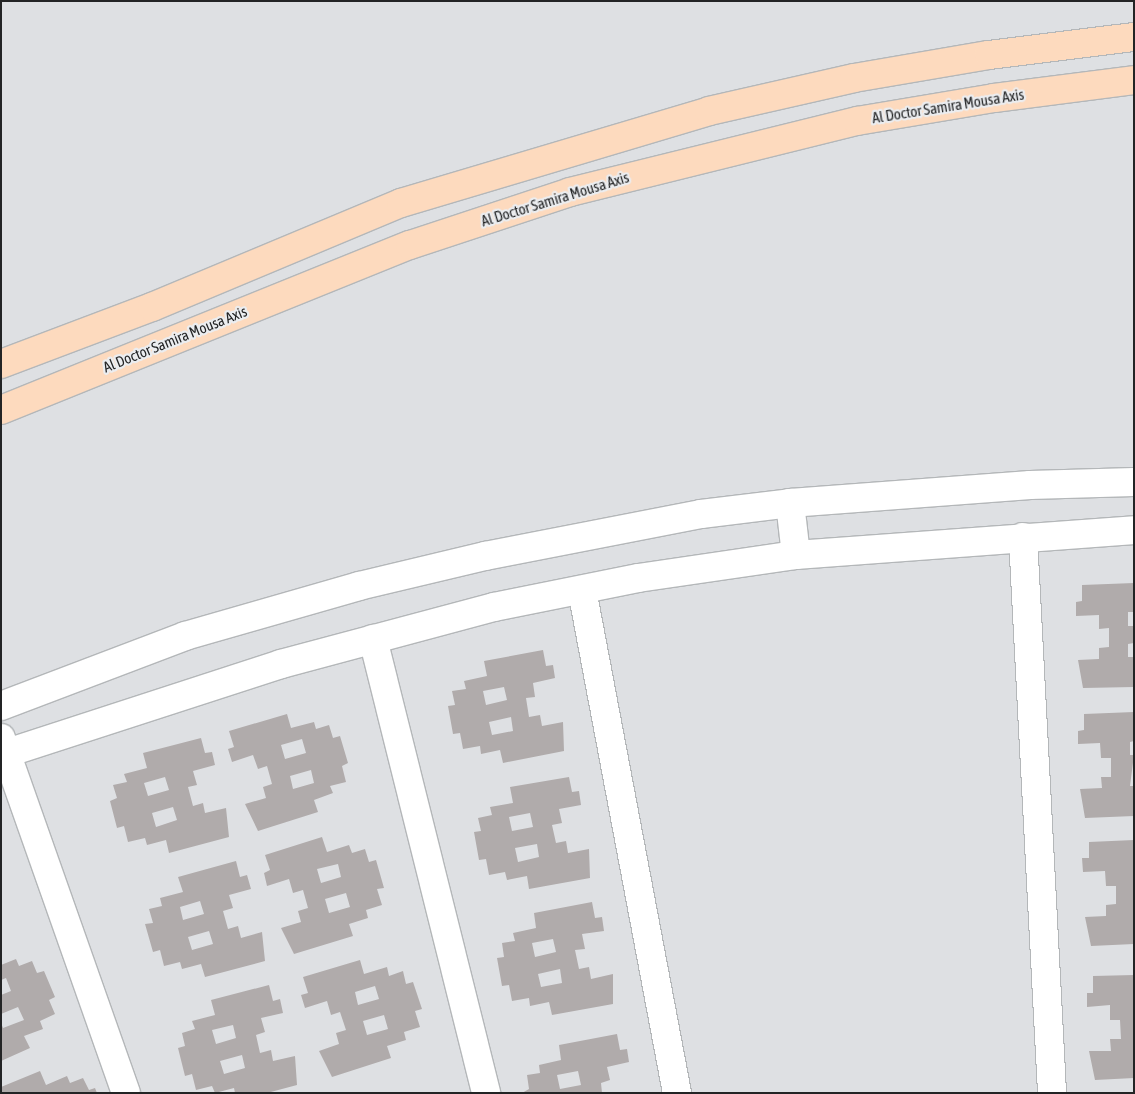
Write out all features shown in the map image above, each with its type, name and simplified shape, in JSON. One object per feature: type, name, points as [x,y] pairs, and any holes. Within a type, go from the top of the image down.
[{"type":"main road","points":[[1,364],[152,307],[401,203],[709,111],[854,78],[989,55],[1134,38]]},
{"type":"main road","name":"Al Doctor Samira Mousa Axis","points":[[1,410],[410,245],[570,192],[858,121],[1134,80]]},
{"type":"street","points":[[1,706],[185,636],[359,586],[523,548],[701,514],[790,503],[1030,486],[1134,482]]},
{"type":"street","points":[[790,503],[796,555]]},
{"type":"street","points":[[126,1093],[3,749],[373,639],[494,607],[638,578],[796,555],[1134,530]]},
{"type":"street","points":[[1023,537],[1052,1093]]},
{"type":"street","points":[[582,590],[677,1093]]},
{"type":"street","points":[[373,639],[486,1093]]},
{"type":"building","points":[[1134,583],[1134,612],[1128,612],[1128,626],[1134,626],[1134,643],[1128,644],[1128,657],[1134,657],[1134,687],[1083,688],[1078,660],[1099,659],[1099,648],[1109,647],[1109,628],[1099,629],[1099,615],[1076,616],[1076,602],[1082,601],[1082,585]]},
{"type":"building","points":[[543,650],[546,666],[553,665],[555,678],[533,683],[535,697],[526,698],[529,717],[540,715],[542,726],[563,722],[564,751],[503,763],[500,750],[481,754],[480,746],[463,749],[460,733],[453,734],[448,706],[455,705],[452,691],[466,689],[464,681],[487,676],[484,661]],"holes":[[[504,687],[507,700],[486,705],[483,691]],[[511,717],[513,731],[492,735],[489,722]]]},
{"type":"building","points":[[1134,712],[1134,741],[1130,742],[1130,755],[1134,755],[1130,786],[1134,786],[1134,816],[1085,818],[1080,789],[1102,788],[1101,777],[1111,777],[1111,758],[1101,758],[1100,743],[1078,744],[1078,731],[1084,730],[1084,714]]},
{"type":"building","points":[[287,714],[291,728],[314,722],[316,729],[329,725],[333,738],[340,736],[348,763],[342,766],[346,782],[330,786],[333,793],[314,800],[318,812],[258,831],[245,804],[266,798],[263,787],[272,784],[267,766],[258,769],[253,755],[232,762],[228,749],[234,747],[229,731]],"holes":[[[302,739],[306,753],[285,759],[281,745]],[[311,770],[314,783],[293,789],[290,776]]]},
{"type":"building","points":[[201,738],[205,753],[212,752],[215,765],[193,771],[197,785],[188,787],[193,806],[203,803],[205,813],[226,808],[229,837],[169,853],[166,840],[147,845],[145,838],[128,842],[124,826],[117,828],[110,801],[117,798],[113,785],[127,782],[124,774],[147,768],[143,753]],"holes":[[[165,777],[169,790],[148,796],[144,783]],[[173,807],[177,820],[156,827],[152,813]]]},
{"type":"building","points":[[569,777],[572,792],[579,791],[581,805],[559,809],[562,823],[552,825],[556,843],[566,841],[568,853],[589,849],[590,878],[529,889],[527,876],[507,880],[505,872],[489,875],[486,859],[479,860],[474,832],[481,831],[478,818],[492,815],[490,807],[513,803],[510,787]],"holes":[[[530,813],[533,827],[512,831],[509,817]],[[537,844],[539,857],[518,862],[515,848]]]},
{"type":"building","points":[[322,837],[327,852],[349,845],[352,853],[365,849],[369,862],[376,860],[384,888],[377,889],[382,905],[366,910],[368,918],[349,924],[353,936],[294,954],[281,928],[301,922],[298,911],[308,908],[303,890],[293,893],[289,879],[267,886],[264,873],[270,870],[265,855]],"holes":[[[338,864],[341,877],[321,883],[317,869]],[[346,893],[350,907],[329,913],[325,899]]]},
{"type":"building","points":[[1134,840],[1134,944],[1091,946],[1085,917],[1106,916],[1106,905],[1116,904],[1116,886],[1106,886],[1105,871],[1083,872],[1082,858],[1089,858],[1089,842]]},
{"type":"building","points":[[236,861],[240,877],[247,875],[251,889],[229,895],[233,908],[223,911],[228,929],[238,926],[241,938],[262,932],[265,961],[205,977],[201,964],[182,969],[180,962],[164,966],[160,950],[153,952],[145,924],[153,923],[149,909],[162,906],[160,898],[183,892],[178,877]],"holes":[[[200,901],[204,914],[183,920],[180,907]],[[209,931],[213,944],[192,950],[188,937]]]},
{"type":"building","points":[[592,902],[595,918],[602,917],[604,931],[582,934],[585,949],[575,950],[579,969],[589,967],[591,979],[613,974],[613,1004],[552,1015],[549,1002],[530,1006],[529,998],[512,1001],[509,985],[502,986],[497,958],[504,957],[502,943],[515,941],[513,933],[536,928],[534,913]],"holes":[[[553,939],[556,952],[535,957],[532,943]],[[560,969],[562,983],[541,987],[538,974]]]},
{"type":"building","points":[[16,959],[19,966],[32,961],[37,973],[44,971],[55,997],[49,1000],[55,1014],[40,1021],[43,1029],[24,1036],[30,1048],[1,1061],[1,1023],[3,1028],[24,1020],[18,1007],[1,1014],[1,995],[11,991],[6,978],[1,980],[1,965]]},
{"type":"building","points":[[360,960],[364,974],[387,967],[389,976],[403,971],[406,984],[413,982],[422,1009],[415,1011],[420,1027],[404,1032],[406,1040],[387,1046],[391,1058],[332,1077],[319,1051],[339,1044],[336,1033],[346,1030],[340,1012],[331,1015],[327,1001],[305,1008],[301,995],[308,993],[303,977]],"holes":[[[375,986],[379,999],[358,1005],[355,992]],[[384,1015],[388,1029],[367,1035],[363,1021]]]},
{"type":"building","points":[[1134,975],[1134,1078],[1095,1080],[1089,1051],[1111,1051],[1110,1039],[1121,1039],[1120,1020],[1110,1020],[1110,1005],[1087,1007],[1087,993],[1093,993],[1093,976]]},
{"type":"building","points":[[269,985],[273,1001],[280,999],[283,1013],[261,1018],[265,1032],[256,1035],[260,1053],[271,1050],[273,1061],[295,1056],[297,1085],[267,1093],[235,1093],[234,1088],[215,1093],[212,1086],[196,1090],[192,1074],[185,1076],[178,1048],[185,1046],[182,1033],[195,1029],[192,1021],[215,1015],[211,1000]],"holes":[[[233,1025],[236,1038],[216,1044],[212,1030]],[[242,1055],[245,1068],[224,1074],[220,1061]]]},
{"type":"building","points":[[617,1034],[620,1050],[627,1049],[629,1062],[607,1067],[610,1080],[601,1083],[602,1093],[522,1093],[529,1089],[527,1075],[540,1073],[539,1065],[561,1060],[559,1045]],"holes":[[[578,1071],[581,1085],[560,1089],[557,1075]]]},
{"type":"building","points":[[40,1071],[46,1085],[67,1076],[70,1083],[83,1078],[89,1090],[95,1088],[97,1093],[1,1093],[1,1087]]}]
